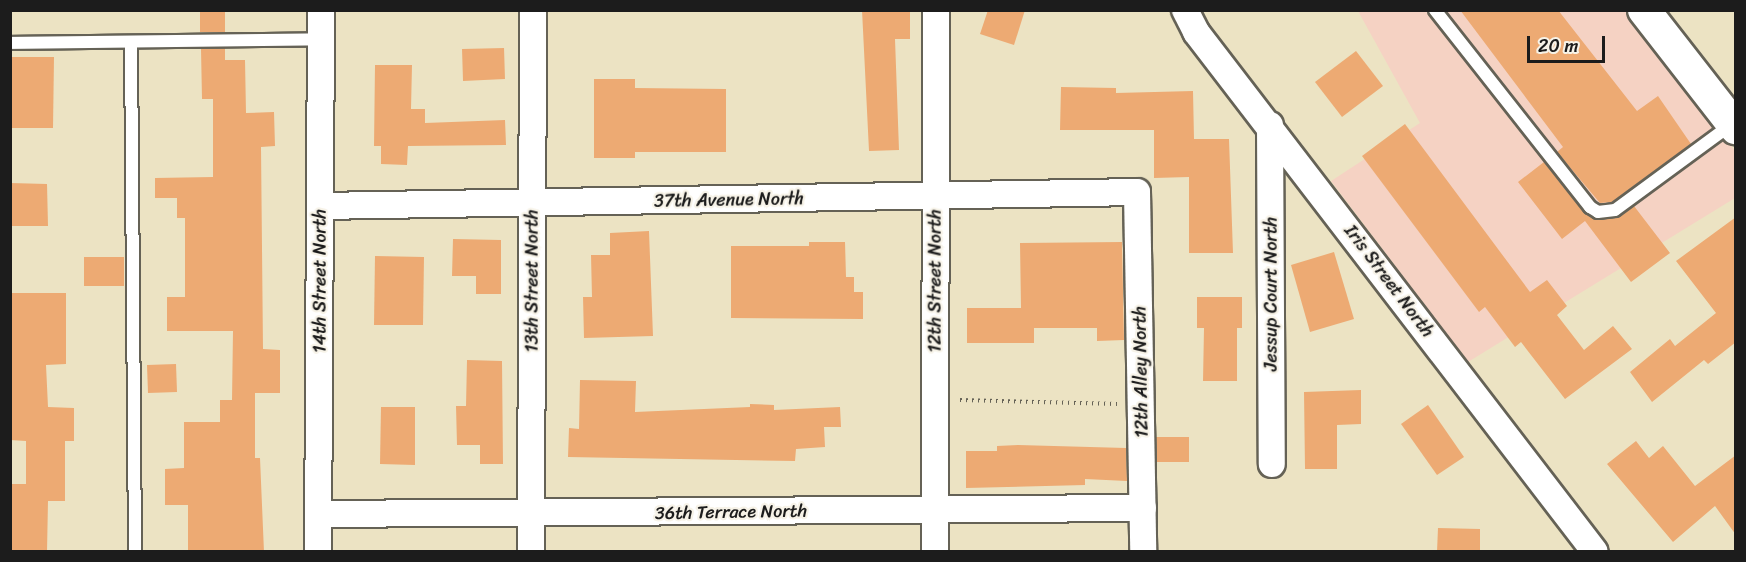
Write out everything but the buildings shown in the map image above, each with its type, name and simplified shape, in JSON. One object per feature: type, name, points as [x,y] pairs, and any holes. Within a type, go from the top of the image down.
[{"type":"street","name":"14th Street North","points":[[318,552],[321,10]]},
{"type":"street","name":"13th Street North","points":[[531,552],[533,10]]},
{"type":"street","name":"12th Street North","points":[[935,552],[936,10]]},
{"type":"street","name":"Iris Street North","points":[[1185,10],[1196,32],[1270,124],[1595,552]]},
{"type":"street","points":[[1644,10],[1734,126]]},
{"type":"street","name":"Jessup Court North","points":[[1270,124],[1272,464]]},
{"type":"street","name":"37th Avenue North","points":[[320,206],[1137,192]]},
{"type":"street","name":"12th Alley North","points":[[1137,192],[1143,552]]},
{"type":"street","name":"36th Terrace North","points":[[318,514],[530,515],[1143,508]]},
{"type":"lane","points":[[1435,10],[1590,207],[1598,212],[1615,210],[1734,126]]},
{"type":"lane","points":[[10,43],[321,39]]},
{"type":"lane","points":[[131,42],[135,552]]},
{"type":"path","points":[[935,400],[1142,404]]},
{"type":"shaded area","points":[[1358,11],[1627,11],[1735,151],[1735,198],[1468,362],[1331,181],[1420,123]]}]
